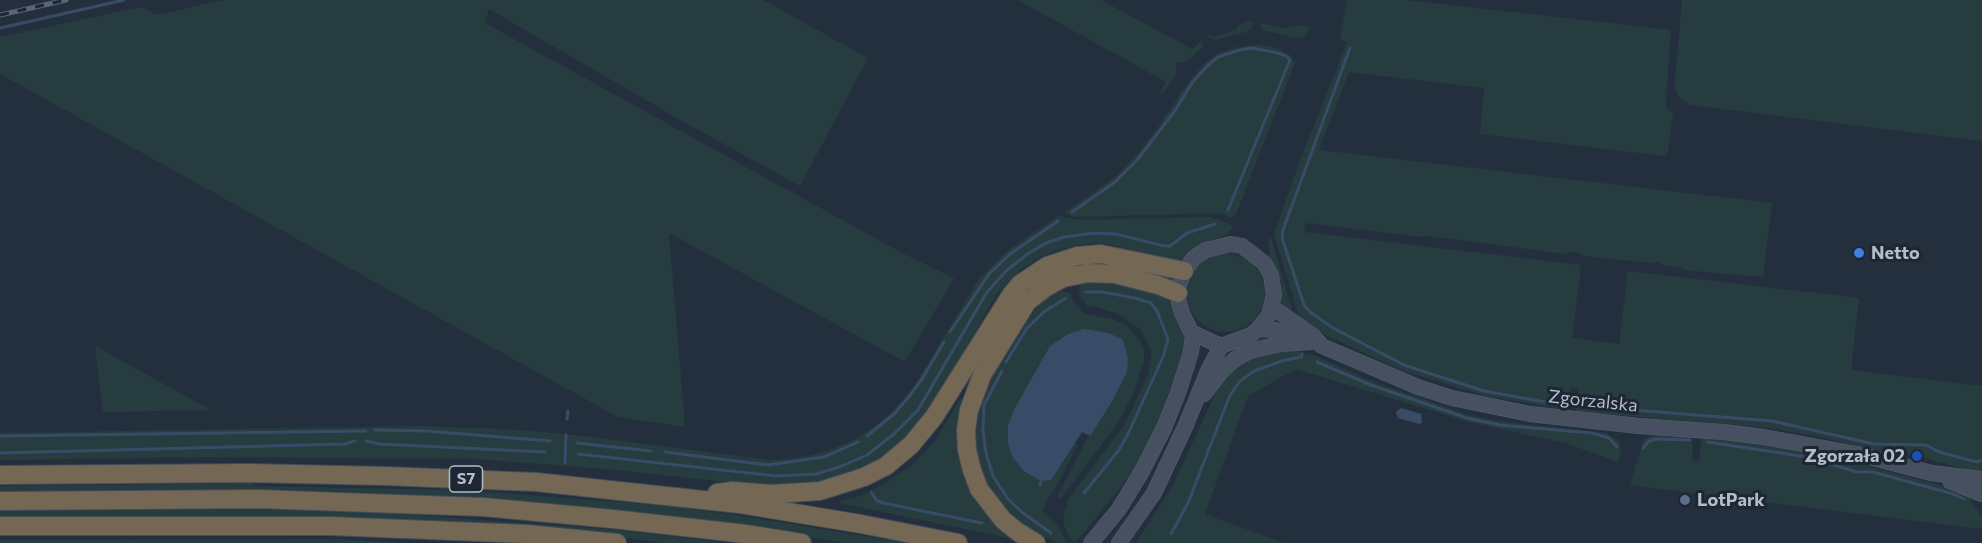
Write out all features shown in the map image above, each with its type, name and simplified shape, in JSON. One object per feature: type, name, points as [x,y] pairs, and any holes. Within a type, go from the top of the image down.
[{"type":"highway","points":[[684,497],[733,491],[771,494],[820,491],[864,477],[886,466],[911,445],[934,417],[1011,295],[1020,284],[1047,266],[1077,256],[1101,254],[1184,271]]},
{"type":"highway","points":[[1036,543],[1003,520],[980,489],[972,470],[967,450],[966,430],[972,400],[982,375],[1027,302],[1062,278],[1088,273],[1115,274],[1158,285],[1178,293]]},
{"type":"highway","name":"S7","points":[[0,475],[248,473],[536,482],[684,497],[861,524],[958,543]]},
{"type":"highway","points":[[0,501],[258,499],[483,507],[690,527],[802,543]]},
{"type":"highway","points":[[0,526],[275,525],[527,534],[617,543]]},
{"type":"highway","points":[[426,531],[475,543]]},
{"type":"street","points":[[1092,542],[1119,509],[1142,473],[1178,393],[1191,352],[1193,333],[1182,313],[1178,293],[1184,271],[1194,258],[1206,250],[1231,244],[1242,246],[1254,253],[1268,269],[1273,284],[1272,307],[1269,315],[1251,335],[1221,346],[1154,493],[1119,543]]},
{"type":"street","name":"Zgorzalska","points":[[1272,307],[1312,335],[1316,344]]},
{"type":"street","name":"Zgorzalska","points":[[1258,329],[1276,330],[1316,344],[1418,387],[1452,398],[1506,410],[1572,419],[1701,429],[1754,436],[1814,445],[1931,473],[1982,479]]},
{"type":"street","points":[[1193,333],[1221,346]]},
{"type":"street","points":[[1193,408],[1221,372],[1235,359],[1264,346],[1316,344]]},
{"type":"street","name":"Zgorzalska","points":[[1931,473],[1982,494]]},
{"type":"green space","points":[[224,0],[763,0],[868,58],[800,186],[682,121],[489,9],[485,23],[902,253],[954,278],[905,362],[669,233],[685,427],[618,417],[0,74],[0,37],[142,7],[156,15]]},
{"type":"green space","points":[[1018,0],[1101,0],[1192,49],[1201,41],[1203,46],[1187,62],[1178,62],[1176,74],[1162,95],[1160,94],[1166,82]]},
{"type":"green space","points":[[1347,0],[1406,0],[1671,30],[1666,99],[1667,109],[1673,113],[1668,152],[1665,156],[1480,134],[1484,88],[1349,72],[1319,150],[1772,203],[1763,277],[1683,270],[1683,268],[1662,265],[1660,262],[1583,256],[1580,253],[1566,254],[1306,223],[1304,232],[1581,265],[1572,338],[1619,344],[1628,271],[1859,298],[1851,370],[1982,386],[1982,470],[1976,472],[1924,458],[1915,453],[1914,455],[1874,450],[1777,429],[1576,412],[1579,388],[1571,387],[1568,410],[1486,396],[1401,370],[1321,333],[1299,317],[1274,234],[1299,163],[1347,42],[1340,38]]},
{"type":"green space","points":[[1682,0],[1982,0],[1982,141],[1690,105],[1676,92],[1675,80]]},
{"type":"green space","points":[[1249,21],[1253,22],[1252,28],[1246,32],[1214,40],[1206,36],[1208,34],[1213,37],[1236,30],[1239,25]]},
{"type":"green space","points":[[1260,23],[1287,28],[1303,25],[1311,28],[1303,37],[1296,38],[1264,30]]},
{"type":"green space","points":[[1260,45],[1277,48],[1290,55],[1294,66],[1236,214],[1231,218],[1220,213],[1073,217],[1067,214],[1066,212],[1116,176],[1139,152],[1189,81],[1206,62],[1221,52],[1238,47]]},
{"type":"green space","points":[[1058,216],[1079,220],[1211,217],[1234,226],[1226,235],[1202,244],[1176,261],[1160,262],[1132,250],[1109,244],[1092,243],[1071,246],[1042,256],[1019,271],[996,295],[947,382],[924,418],[909,436],[868,467],[812,484],[763,486],[606,469],[478,459],[207,457],[0,460],[0,433],[424,426],[556,433],[770,460],[807,456],[854,440],[895,409],[914,386],[979,279],[1007,251]]},
{"type":"green space","points":[[1269,238],[1271,238],[1294,317],[1284,309],[1282,304],[1281,282],[1269,255]]},
{"type":"green space","points":[[1226,254],[1241,257],[1254,265],[1262,278],[1265,293],[1262,308],[1254,321],[1241,329],[1226,332],[1211,329],[1198,321],[1190,308],[1187,293],[1190,278],[1198,265],[1211,257]]},
{"type":"green space","points":[[1099,280],[1134,285],[1167,298],[1184,335],[1185,345],[1160,422],[1134,471],[1075,543],[1069,537],[1064,525],[1064,514],[1069,498],[1124,425],[1148,375],[1151,360],[1151,350],[1141,330],[1117,313],[1087,305],[1080,296],[1079,290],[1083,282]]},
{"type":"green space","points":[[1062,291],[1070,293],[1075,304],[1085,314],[1112,319],[1126,325],[1140,341],[1144,350],[1144,360],[1134,393],[1117,424],[1061,498],[1058,498],[1058,495],[1087,439],[1113,400],[1127,372],[1025,472],[1041,481],[1050,480],[1075,443],[1077,445],[1043,511],[1058,525],[1066,543],[1058,543],[1038,534],[1014,517],[997,500],[986,484],[978,464],[975,427],[980,401],[1005,352],[1034,311],[1047,299]]},
{"type":"green space","points":[[95,346],[211,410],[103,412]]},
{"type":"green space","points":[[1287,349],[1316,356],[1366,379],[1468,415],[1496,421],[1606,433],[1619,441],[1621,452],[1618,462],[1565,443],[1469,422],[1296,369],[1248,396],[1205,514],[1284,543],[1136,543],[1173,485],[1224,378],[1248,358]]},
{"type":"green space","points":[[960,399],[963,400],[957,426],[957,443],[969,488],[991,518],[1009,535],[1009,538],[840,503],[840,501],[863,495],[879,487],[911,466],[936,440]]},
{"type":"green space","points":[[1657,434],[1689,436],[1693,444],[1692,461],[1699,461],[1704,437],[1777,445],[1838,458],[1973,494],[1971,502],[1982,516],[1982,529],[1630,485],[1643,441]]},
{"type":"green space","points":[[253,483],[253,486],[462,490],[671,506],[906,543],[845,543],[759,529],[363,492],[251,490],[0,492],[0,486]]},
{"type":"green space","points":[[164,509],[387,513],[617,530],[723,543],[666,543],[386,519],[307,516],[0,518],[0,511]]},
{"type":"green space","points":[[337,539],[404,543],[0,543],[0,540]]},
{"type":"water","points":[[1084,329],[1109,333],[1123,340],[1128,358],[1127,372],[1113,400],[1090,436],[1082,432],[1051,480],[1041,481],[1025,472],[1013,458],[1008,444],[1008,425],[1050,346],[1068,334]]},
{"type":"water","points":[[1401,408],[1421,414],[1422,423],[1398,418],[1396,412]]},
{"type":"waterway","points":[[0,28],[124,0]]},
{"type":"waterway","points":[[1072,212],[1115,182],[1138,159],[1174,112],[1192,83],[1218,57],[1252,48],[1278,53],[1290,60],[1228,210]]},
{"type":"waterway","points":[[1350,48],[1283,230],[1282,238],[1304,305],[1333,328],[1404,365],[1484,391],[1567,406]]},
{"type":"waterway","points":[[950,332],[989,274],[1010,254],[1058,221]]},
{"type":"waterway","points":[[578,454],[776,476],[816,474],[842,466],[867,455],[894,434],[918,410],[987,292],[1006,271],[1026,255],[1046,243],[1064,237],[1094,233],[1116,234],[1170,246],[1187,233],[1215,224]]},
{"type":"waterway","points":[[1084,493],[1119,450],[1129,432],[1163,357],[1168,339],[1157,311],[1151,303],[1102,292],[1085,292]]},
{"type":"waterway","points":[[1006,362],[1027,328],[1045,311],[1066,298]]},
{"type":"waterway","points":[[867,436],[894,414],[908,398],[944,342]]},
{"type":"waterway","points":[[1171,534],[1188,503],[1230,395],[1240,381],[1254,371],[1301,357],[1302,354]]},
{"type":"waterway","points":[[1317,362],[1371,385],[1467,418],[1500,425],[1591,433],[1609,438],[1617,447]]},
{"type":"waterway","points":[[1002,371],[984,405],[983,431],[986,453],[993,476],[1008,499],[1051,533]]},
{"type":"waterway","points":[[1583,406],[1772,421],[1874,444],[1926,445],[1939,452],[1977,462],[1982,460]]},
{"type":"waterway","points":[[567,419],[568,411]]},
{"type":"waterway","points":[[375,430],[426,431],[550,441]]},
{"type":"waterway","points":[[0,436],[366,431]]},
{"type":"waterway","points":[[565,463],[566,435]]},
{"type":"waterway","points":[[1643,448],[1649,441],[1656,439],[1690,440]]},
{"type":"waterway","points":[[0,453],[345,444],[355,441]]},
{"type":"waterway","points":[[366,441],[379,444],[545,452]]},
{"type":"waterway","points":[[665,452],[768,465],[824,457],[858,442]]},
{"type":"waterway","points":[[1708,442],[1807,457],[1857,472],[1873,472],[1964,499]]},
{"type":"waterway","points":[[577,443],[651,451]]},
{"type":"waterway","points":[[1040,485],[1041,481]]},
{"type":"waterway","points":[[871,492],[877,501],[883,503],[982,523]]},
{"type":"railway","points":[[0,15],[66,0]]},
{"type":"place","name":"Netto","points":[[1859,253]]},
{"type":"place","name":"Zgorzała 02","points":[[1917,456]]},
{"type":"place","name":"LotPark","points":[[1685,500]]}]
